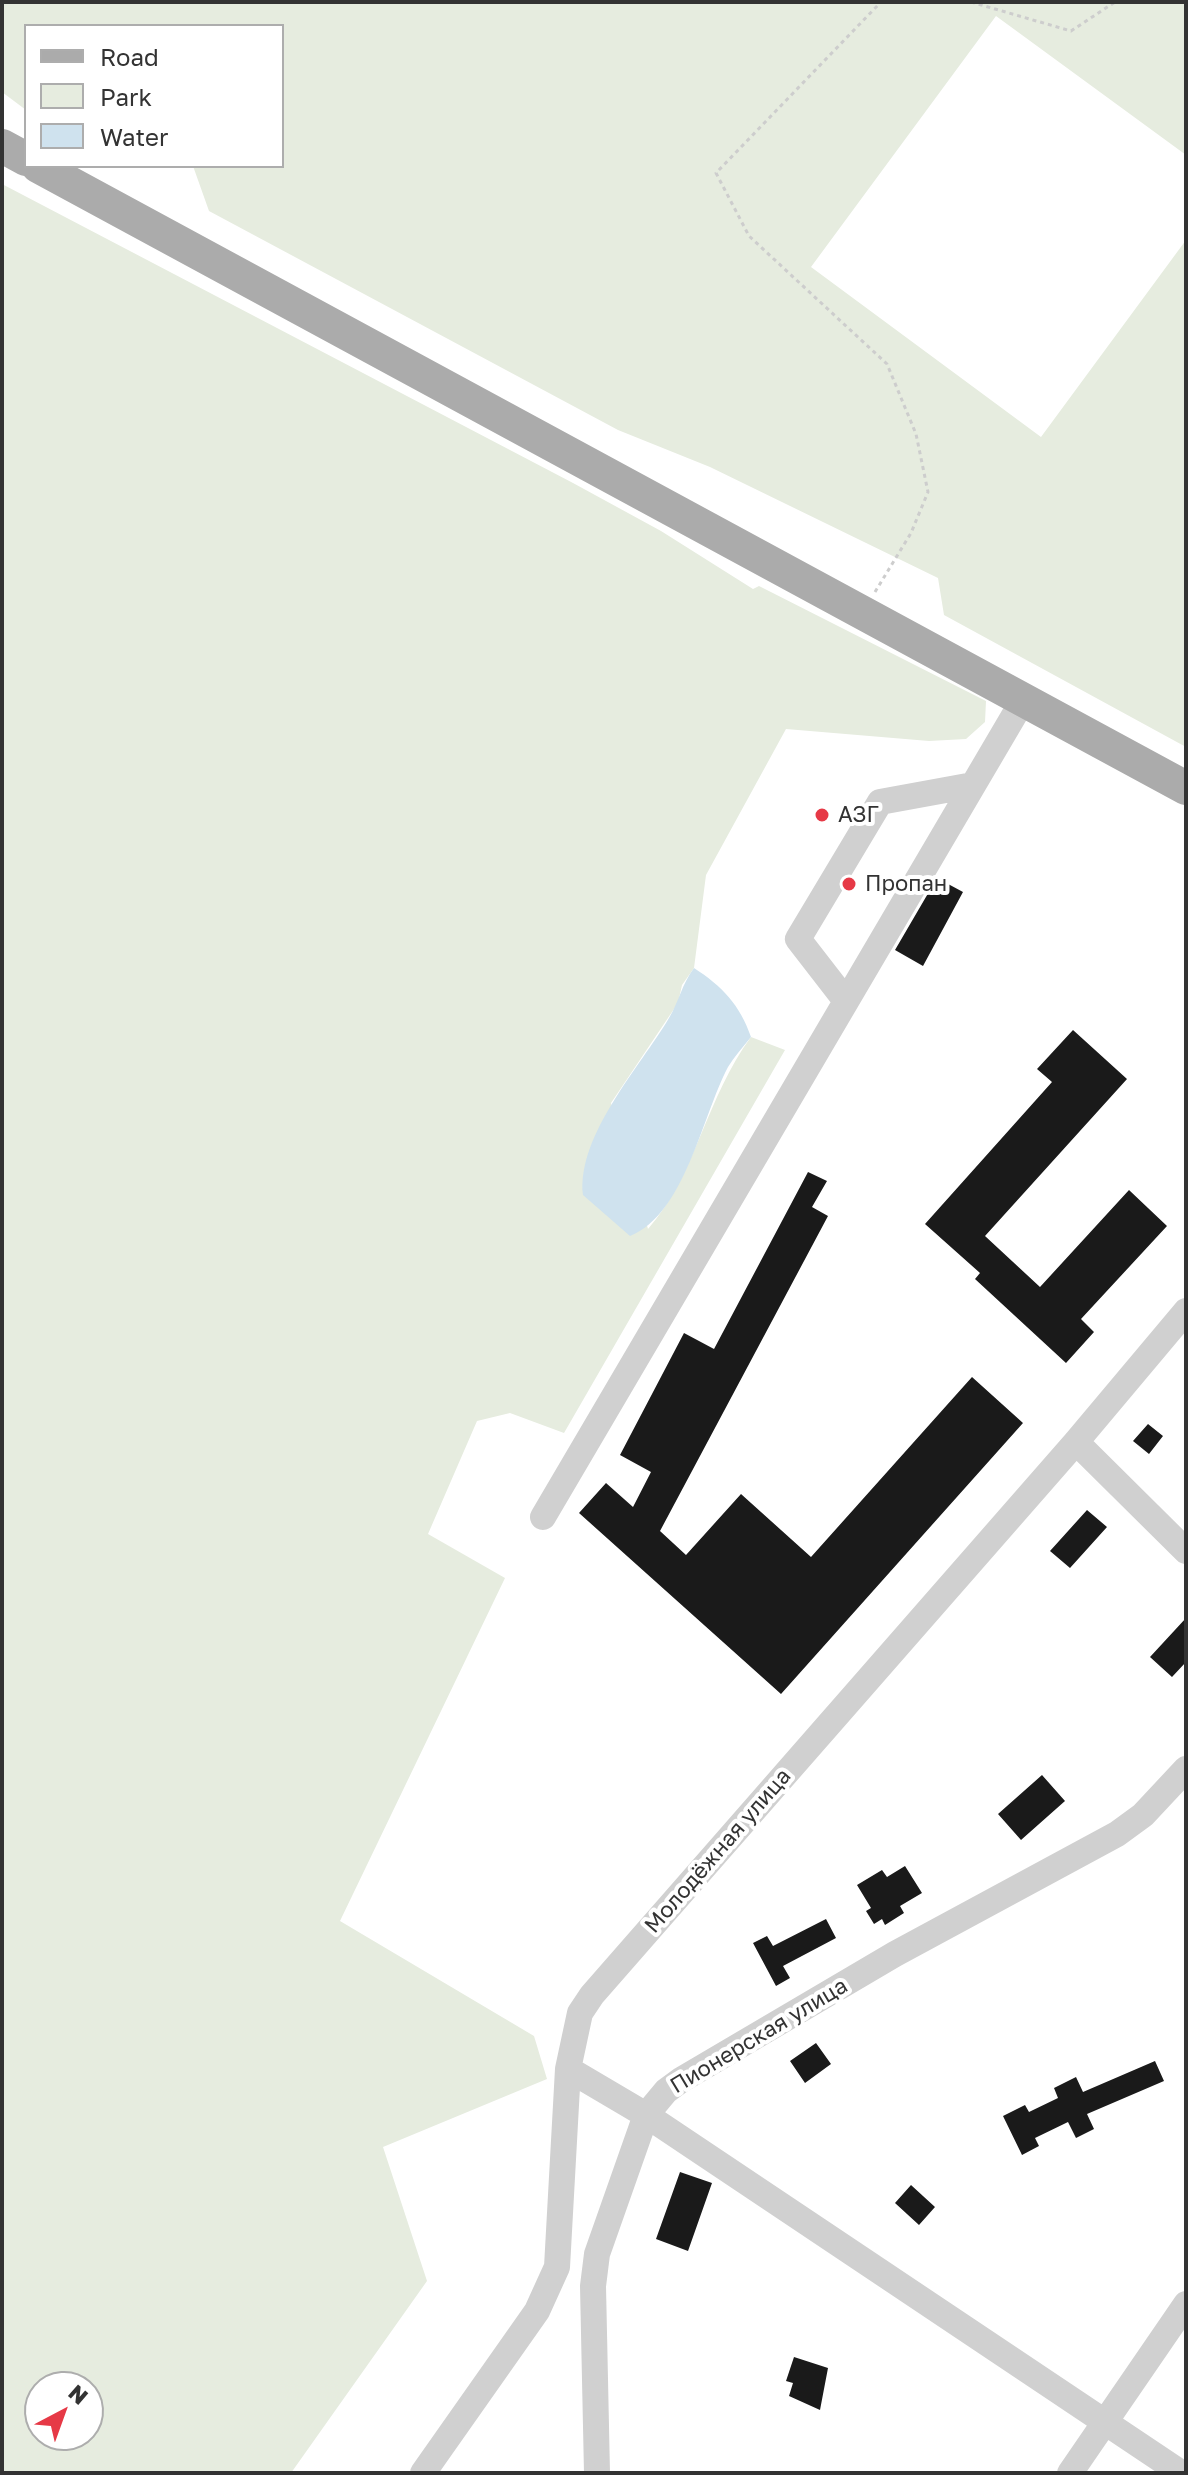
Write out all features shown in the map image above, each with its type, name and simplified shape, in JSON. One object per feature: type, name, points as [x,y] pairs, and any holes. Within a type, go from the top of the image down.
[{"type":"main road","points":[[2,146],[24,158]]},
{"type":"main road","points":[[42,168],[1022,702],[1186,788]]},
{"type":"street","points":[[543,1517],[1022,702]]},
{"type":"street","points":[[846,1001],[798,939],[880,802],[973,785]]},
{"type":"street","name":"Молодёжная улица","points":[[423,2473],[537,2311],[557,2267],[568,2069],[580,2013],[592,1995],[1076,1442],[1186,1311]]},
{"type":"street","points":[[1076,1442],[1186,1551]]},
{"type":"street","name":"Пионерская улица","points":[[597,2473],[593,2315],[597,2254],[646,2115],[666,2091],[895,1954],[1117,1834],[1143,1815],[1186,1769]]},
{"type":"street","points":[[568,2069],[646,2115],[1181,2473]]},
{"type":"street","points":[[1070,2473],[1186,2304]]},
{"type":"path","points":[[862,615],[911,533],[928,492],[916,434],[887,364],[749,236],[716,173],[881,2],[892,2]]},
{"type":"path","points":[[971,2],[1071,31],[1115,2]]},
{"type":"green space","points":[[2,2],[1186,2],[1186,155],[996,16],[811,267],[1041,437],[1186,240],[1186,747],[944,615],[938,578],[710,467],[618,430],[209,211],[194,168],[284,168],[284,24],[24,24],[24,108],[2,92]]},
{"type":"green space","points":[[2,184],[573,483],[661,531],[753,589],[759,586],[986,701],[985,722],[966,739],[929,741],[786,729],[706,875],[694,968],[682,985],[678,1003],[611,1103],[648,1229],[678,1184],[723,1084],[751,1037],[785,1050],[564,1433],[510,1413],[477,1421],[428,1534],[505,1578],[340,1921],[534,2036],[547,2079],[383,2147],[427,2281],[291,2473],[2,2473]]},
{"type":"water","points":[[694,968],[729,997],[751,1037],[728,1067],[678,1186],[665,1207],[649,1224],[630,1236],[583,1195],[584,1172],[600,1126],[669,1018]]},
{"type":"building","points":[[937,878],[963,892],[923,966],[895,950]]},
{"type":"building","points":[[1073,1030],[1127,1079],[985,1236],[1040,1287],[1129,1190],[1167,1226],[1081,1319],[1094,1332],[1066,1363],[975,1279],[980,1273],[925,1224],[1052,1082],[1037,1069]]},
{"type":"building","points":[[808,1172],[827,1181],[812,1207],[828,1216],[660,1531],[686,1555],[741,1494],[811,1557],[972,1377],[1023,1423],[781,1694],[579,1513],[606,1483],[633,1507],[651,1472],[620,1455],[684,1333],[714,1349]]},
{"type":"building","points":[[1148,1424],[1163,1436],[1149,1454],[1133,1441]]},
{"type":"building","points":[[1087,1510],[1107,1527],[1070,1568],[1050,1551]]},
{"type":"building","points":[[1186,1618],[1186,1662],[1172,1677],[1150,1657]]},
{"type":"building","points":[[1042,1775],[1065,1801],[1021,1840],[998,1814]]},
{"type":"building","points":[[905,1866],[922,1893],[900,1906],[904,1913],[885,1925],[882,1919],[874,1924],[866,1911],[871,1908],[857,1885],[882,1870],[887,1877]]},
{"type":"building","points":[[826,1919],[836,1938],[783,1966],[790,1978],[776,1986],[753,1943],[767,1936],[773,1946]]},
{"type":"building","points":[[816,2043],[831,2064],[805,2083],[790,2061]]},
{"type":"building","points":[[1155,2061],[1164,2081],[1087,2114],[1094,2129],[1076,2138],[1068,2122],[1035,2138],[1039,2146],[1022,2155],[1003,2116],[1025,2105],[1029,2112],[1058,2098],[1054,2088],[1076,2077],[1083,2092]]},
{"type":"building","points":[[680,2172],[712,2183],[688,2251],[656,2239]]},
{"type":"building","points":[[911,2185],[935,2207],[919,2225],[895,2203]]},
{"type":"building","points":[[794,2357],[828,2368],[820,2410],[789,2396],[793,2383],[786,2381]]},
{"type":"place","name":"АЗГ","points":[[822,815]]},
{"type":"place","name":"Пропан","points":[[849,884]]}]
